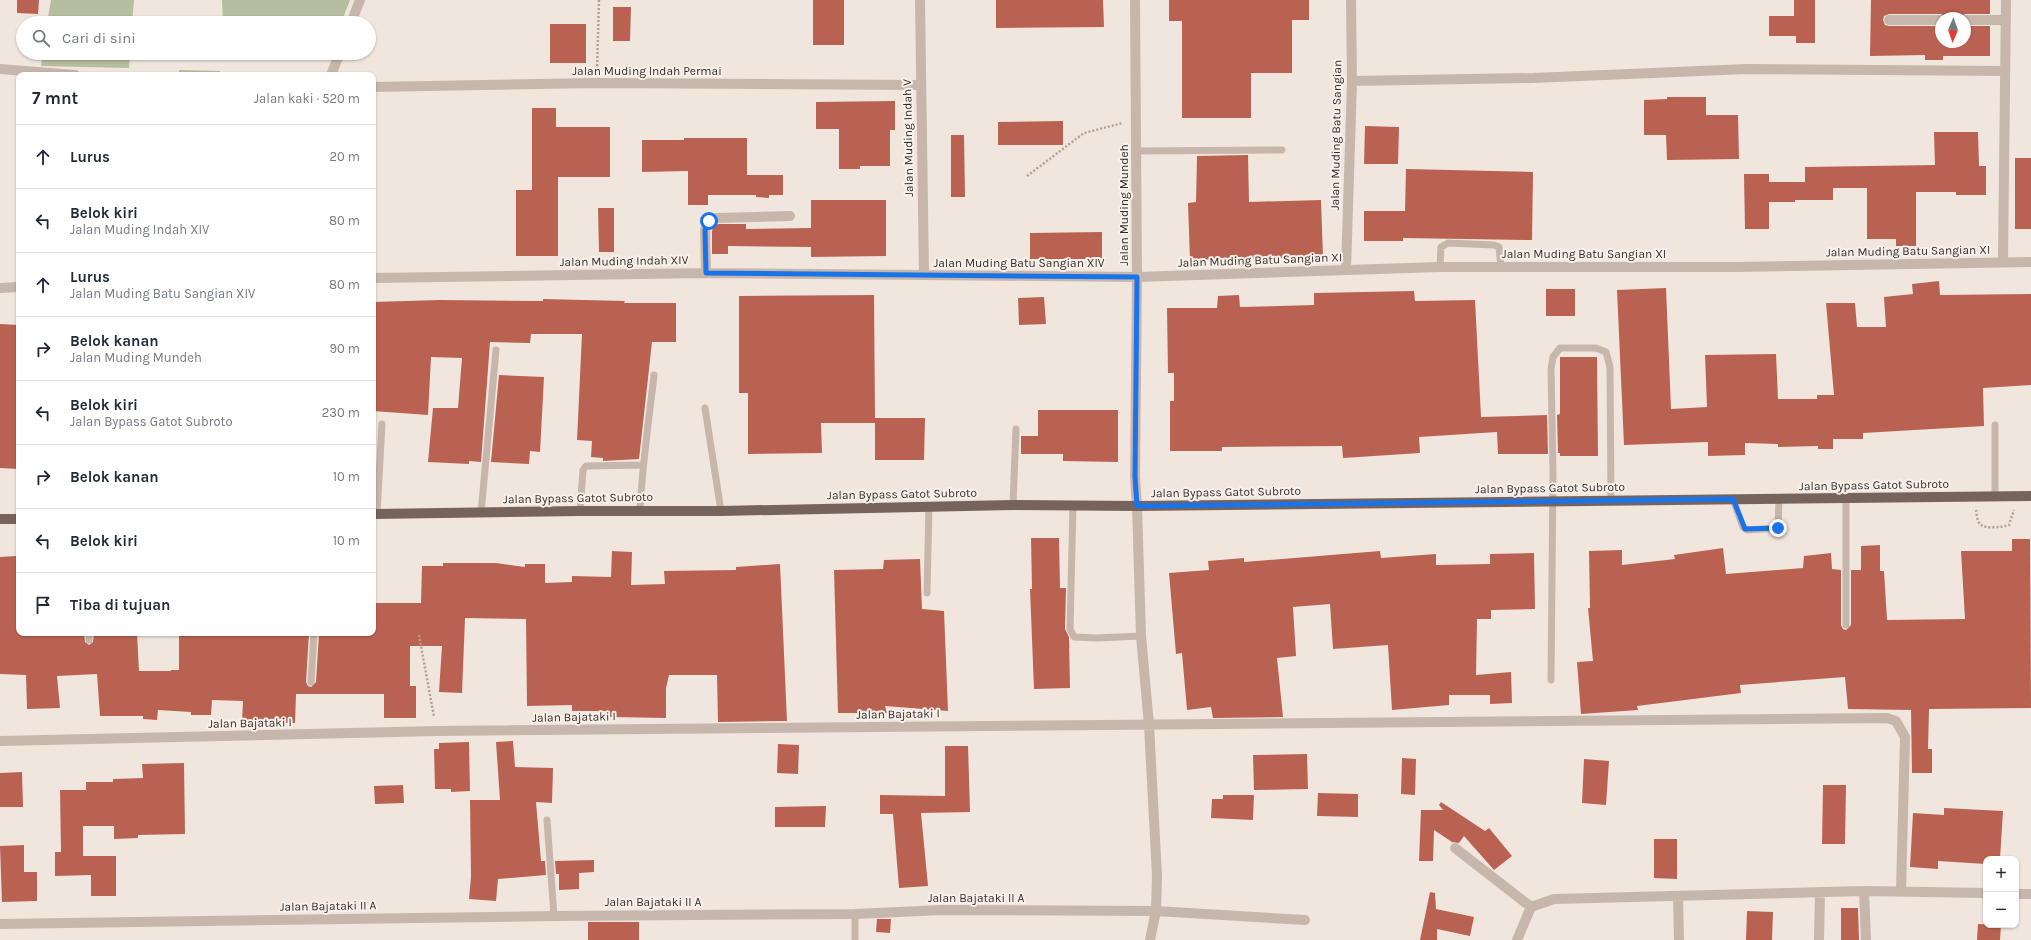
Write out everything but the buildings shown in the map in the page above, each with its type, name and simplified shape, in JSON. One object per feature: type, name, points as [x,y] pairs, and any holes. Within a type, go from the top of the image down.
[{"type":"main road","name":"Jalan Bypass Gatot Subroto","points":[[376,514],[580,510],[721,511],[1013,505],[1137,506],[2031,496]]},
{"type":"main road","points":[[0,519],[16,519]]},
{"type":"street","points":[[354,16],[360,0]]},
{"type":"street","name":"Jalan Muding Indah V","points":[[920,0],[920,85],[924,275]]},
{"type":"street","name":"Jalan Muding Mundeh","points":[[1134,0],[1135,120],[1137,151],[1135,477],[1141,636],[1149,725],[1157,876],[1156,911],[1150,940]]},
{"type":"street","name":"Jalan Muding Batu Sangian","points":[[1346,270],[1352,81],[1351,0]]},
{"type":"street","points":[[2003,262],[2006,0]]},
{"type":"street","points":[[1889,20],[1935,20]]},
{"type":"street","points":[[1971,20],[2006,20]]},
{"type":"street","points":[[332,72],[337,60]]},
{"type":"street","points":[[1352,81],[1533,78],[1747,69],[2005,72]]},
{"type":"street","points":[[0,70],[30,72]]},
{"type":"street","name":"Jalan Muding Indah Permai","points":[[376,88],[597,83],[920,85]]},
{"type":"street","points":[[706,273],[705,230],[709,221],[717,218],[790,216]]},
{"type":"street","name":"Jalan Muding Batu Sangian XI","points":[[1137,277],[1440,267],[1736,267],[2031,262]]},
{"type":"street","name":"Jalan Muding Indah XIV","points":[[376,278],[706,273],[924,275]]},
{"type":"street","name":"Jalan Muding Batu Sangian XIV","points":[[924,275],[1137,277]]},
{"type":"street","points":[[0,288],[16,287]]},
{"type":"street","name":"Jalan Bajataki I","points":[[0,741],[437,731],[1888,718],[1896,721],[1905,737],[1901,891]]},
{"type":"street","points":[[1455,848],[1531,907]]},
{"type":"street","points":[[1864,891],[1866,940]]},
{"type":"street","points":[[1517,940],[1531,907],[1554,899],[1864,891],[1983,893]]},
{"type":"street","points":[[1818,940],[1820,892]]},
{"type":"street","points":[[2019,894],[2031,894]]},
{"type":"street","points":[[1678,896],[1679,940]]},
{"type":"street","name":"Jalan Bajataki II A","points":[[0,924],[554,916],[855,914],[942,910],[1156,911],[1305,920]]},
{"type":"lane","points":[[1137,151],[1282,150]]},
{"type":"lane","points":[[1440,267],[1441,247],[1448,243],[1494,245],[1499,247],[1501,267]]},
{"type":"lane","points":[[1551,680],[1553,472],[1551,369],[1553,357],[1560,348],[1596,348],[1606,352],[1610,367],[1611,500]]},
{"type":"lane","points":[[481,513],[496,350]]},
{"type":"lane","points":[[640,511],[642,465],[647,446],[654,375]]},
{"type":"lane","points":[[704,408],[721,511]]},
{"type":"lane","points":[[376,501],[382,424]]},
{"type":"lane","points":[[1995,425],[1995,496]]},
{"type":"lane","points":[[1013,505],[1016,428]]},
{"type":"lane","points":[[580,510],[583,470],[586,466],[642,465]]},
{"type":"lane","points":[[1846,498],[1846,625]]},
{"type":"lane","points":[[1733,499],[1743,527],[1747,530],[1778,528],[1779,499]]},
{"type":"lane","points":[[927,593],[929,506]]},
{"type":"lane","points":[[1073,506],[1070,629],[1074,637],[1097,638],[1141,636]]},
{"type":"lane","points":[[311,682],[314,636]]},
{"type":"lane","points":[[547,820],[554,916]]},
{"type":"lane","points":[[855,914],[856,940]]},
{"type":"path","points":[[597,83],[599,0]]},
{"type":"path","points":[[1026,176],[1084,133],[1135,120]]},
{"type":"path","points":[[1974,496],[1979,524],[1982,526],[1993,526],[2009,525],[2017,496]]},
{"type":"path","points":[[419,635],[437,731]]},
{"type":"green space","points":[[51,0],[134,0],[133,16],[48,16]]},
{"type":"green space","points":[[222,0],[350,0],[344,16],[223,16]]},
{"type":"green space","points":[[42,60],[130,60],[129,68],[41,66]]},
{"type":"green space","points":[[179,70],[220,72],[179,72]]},
{"type":"route","points":[[709,221],[706,224],[705,230],[706,273],[1137,277],[1135,477],[1137,506],[1733,499],[1745,529],[1778,528]]}]
